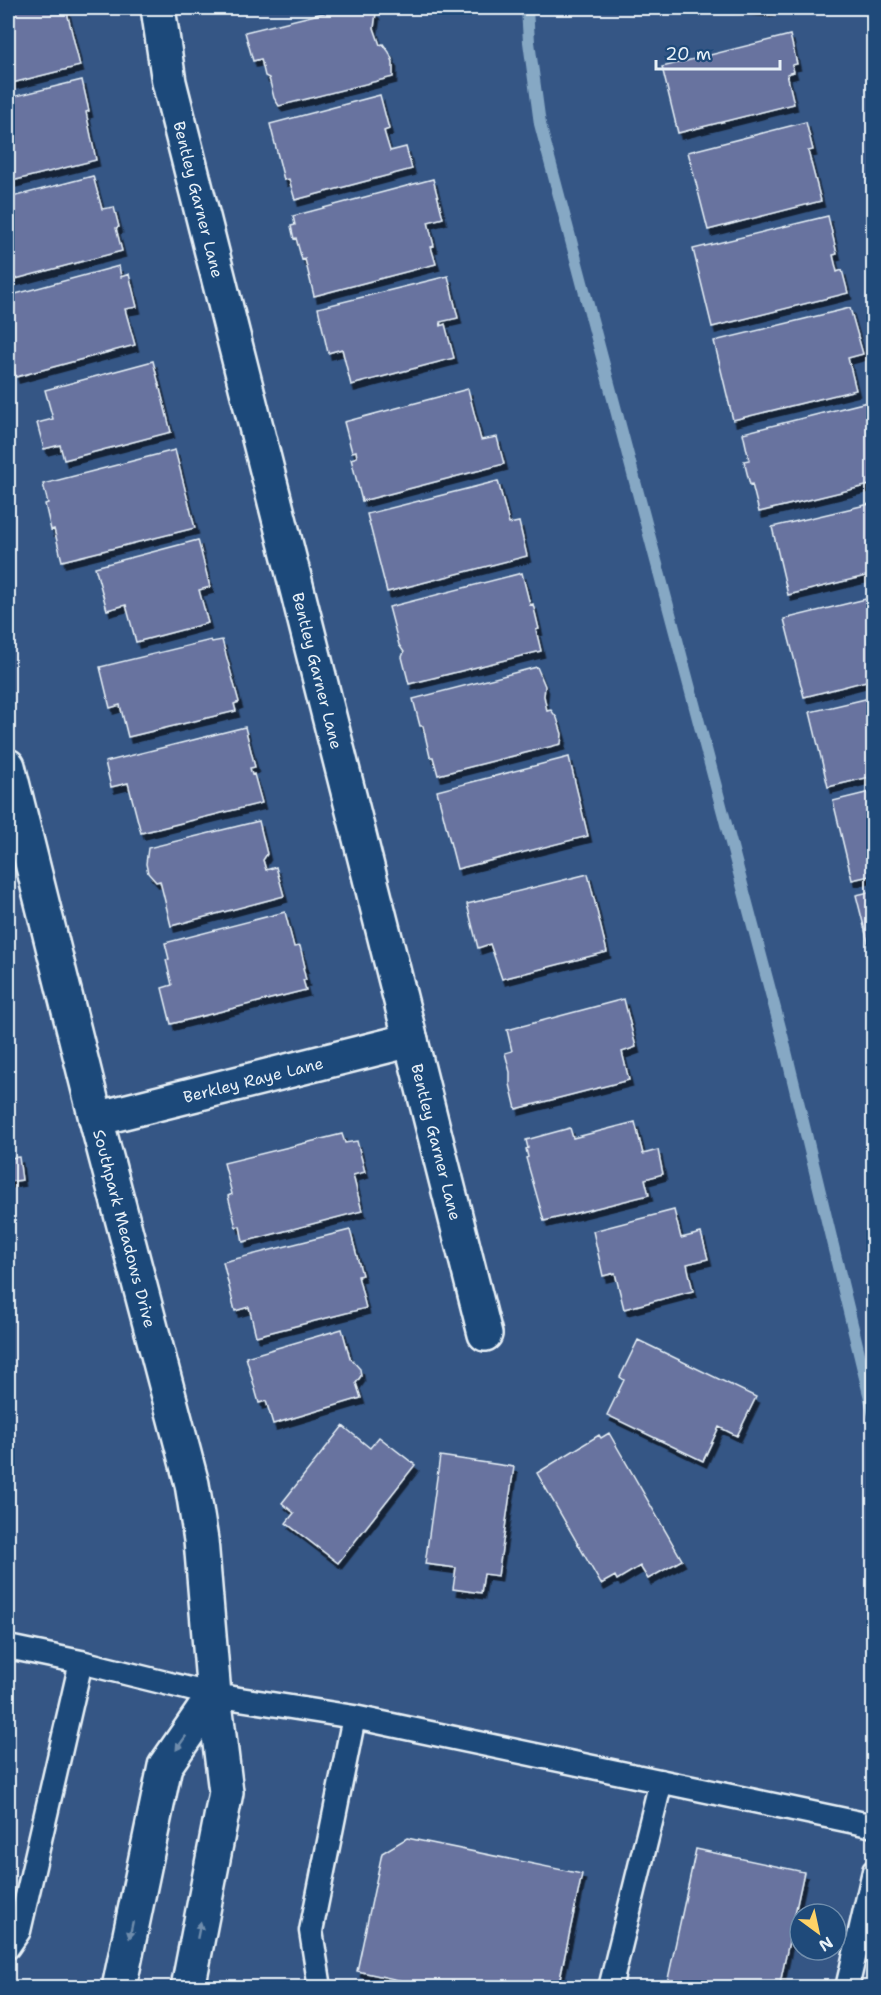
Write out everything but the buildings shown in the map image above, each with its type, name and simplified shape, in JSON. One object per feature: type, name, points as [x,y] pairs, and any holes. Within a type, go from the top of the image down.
[{"type":"street","name":"Bentley Garner Lane","points":[[158,8],[169,82],[485,1334]]},
{"type":"street","name":"Southpark Meadows Drive","points":[[8,766],[96,1119],[192,1484],[201,1539],[214,1695],[226,1792],[188,1988]]},
{"type":"street","name":"Berkley Raye Lane","points":[[96,1119],[411,1040]]},
{"type":"street","points":[[118,1988],[165,1766],[214,1695]]},
{"type":"lane","points":[[8,1647],[81,1662],[214,1695],[354,1717],[873,1826]]},
{"type":"lane","points":[[8,1947],[19,1931],[81,1662]]},
{"type":"lane","points":[[320,1988],[311,1931],[354,1717]]},
{"type":"lane","points":[[610,1988],[661,1781]]},
{"type":"lane","points":[[847,1988],[873,1871]]},
{"type":"waterway","points":[[527,8],[540,124],[782,1035],[874,1415]]}]
